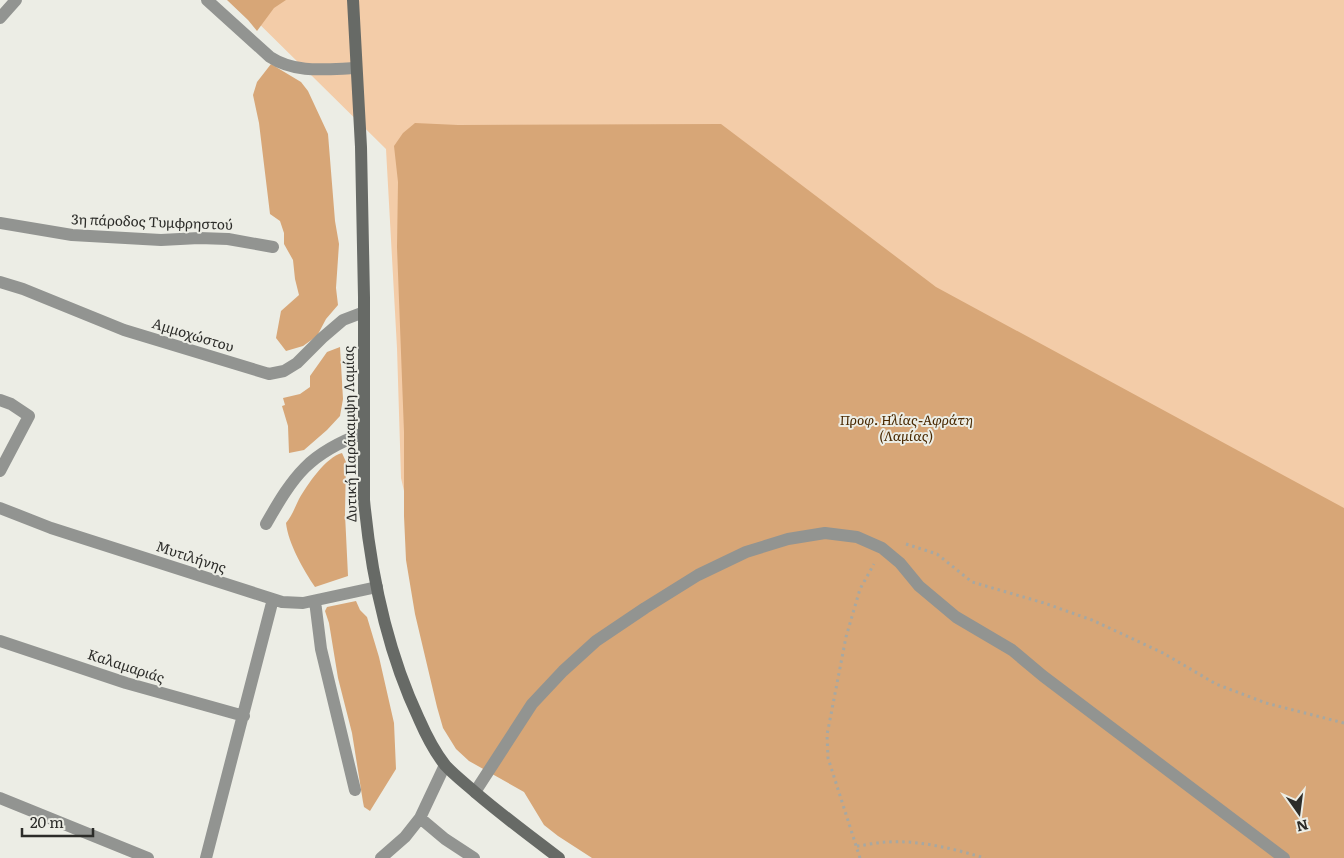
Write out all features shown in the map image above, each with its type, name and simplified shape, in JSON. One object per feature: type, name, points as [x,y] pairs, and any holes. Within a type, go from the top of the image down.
[{"type":"main road","name":"Δυτική Παράκαμψη Λαμίας","points":[[353,0],[361,146],[364,312],[364,500],[377,588],[406,690],[434,749],[445,765],[475,792],[511,823],[560,858]]},
{"type":"street","points":[[0,18],[16,0]]},
{"type":"street","points":[[207,0],[279,64],[300,69],[356,68]]},
{"type":"street","name":"3η πάροδος Τυμφρηστού","points":[[0,223],[72,235],[161,240],[228,239],[273,247]]},
{"type":"street","name":"Αμμοχώστου","points":[[0,282],[23,289],[124,330],[268,374],[284,371],[297,363],[343,320],[364,312]]},
{"type":"street","points":[[0,400],[11,404],[29,416],[0,471]]},
{"type":"street","points":[[266,524],[297,474],[320,454],[340,441],[364,433]]},
{"type":"street","name":"Μυτιλήνης","points":[[0,508],[52,528],[273,599],[292,603],[377,588]]},
{"type":"street","points":[[475,792],[532,704],[562,671],[596,641],[698,575],[746,552],[788,539],[824,533],[857,537],[882,548],[900,563],[919,586],[956,617],[1012,650],[1043,676],[1284,858]]},
{"type":"street","points":[[206,858],[273,599]]},
{"type":"street","points":[[315,600],[321,649],[355,790]]},
{"type":"street","name":"Καλαμαριάς","points":[[0,641],[126,683],[244,716]]},
{"type":"street","points":[[381,858],[405,837],[420,818],[445,765]]},
{"type":"street","points":[[0,798],[148,858]]},
{"type":"street","points":[[420,818],[445,839],[474,858]]},
{"type":"path","points":[[860,858],[828,758],[827,735],[846,638],[860,589],[882,548],[894,543],[904,544],[937,554],[972,582],[1092,620],[1163,653],[1216,684],[1266,703],[1344,724]]},
{"type":"path","points":[[857,846],[904,842],[956,850],[985,858]]},
{"type":"green space","points":[[227,0],[286,0],[274,8],[257,31]]},
{"type":"green space","name":"Προφ. Ηλίας-Αφράτη (Λαμίας)","points":[[235,0],[1344,0],[1344,858],[445,668],[401,478],[397,348],[386,149]]},
{"type":"green space","points":[[271,64],[301,82],[308,91],[328,134],[335,221],[339,244],[336,288],[338,305],[326,319],[317,336],[303,346],[286,351],[276,338],[281,311],[299,295],[293,260],[284,244],[284,233],[280,221],[270,214],[259,123],[253,95],[257,82]]},
{"type":"green space","name":"Προφ. Ηλίας-Αφράτη (Λαμίας)","points":[[415,123],[458,125],[721,124],[936,287],[1344,508],[1344,858],[592,858],[544,825],[524,792],[469,761],[456,749],[443,728],[415,614],[406,560],[404,516],[404,432],[397,247],[398,182],[394,146],[403,133]]},
{"type":"green space","points":[[340,347],[343,399],[340,416],[304,450],[289,453],[288,426],[282,406],[285,405],[283,398],[300,394],[310,387],[310,376],[327,352]]},
{"type":"green space","points":[[342,453],[346,462],[345,514],[348,576],[315,587],[293,548],[286,523],[312,479],[323,466]]},
{"type":"green space","points":[[356,601],[360,610],[367,617],[379,657],[394,723],[396,769],[370,811],[364,807],[352,733],[338,678],[329,623],[325,611],[327,607]]}]
